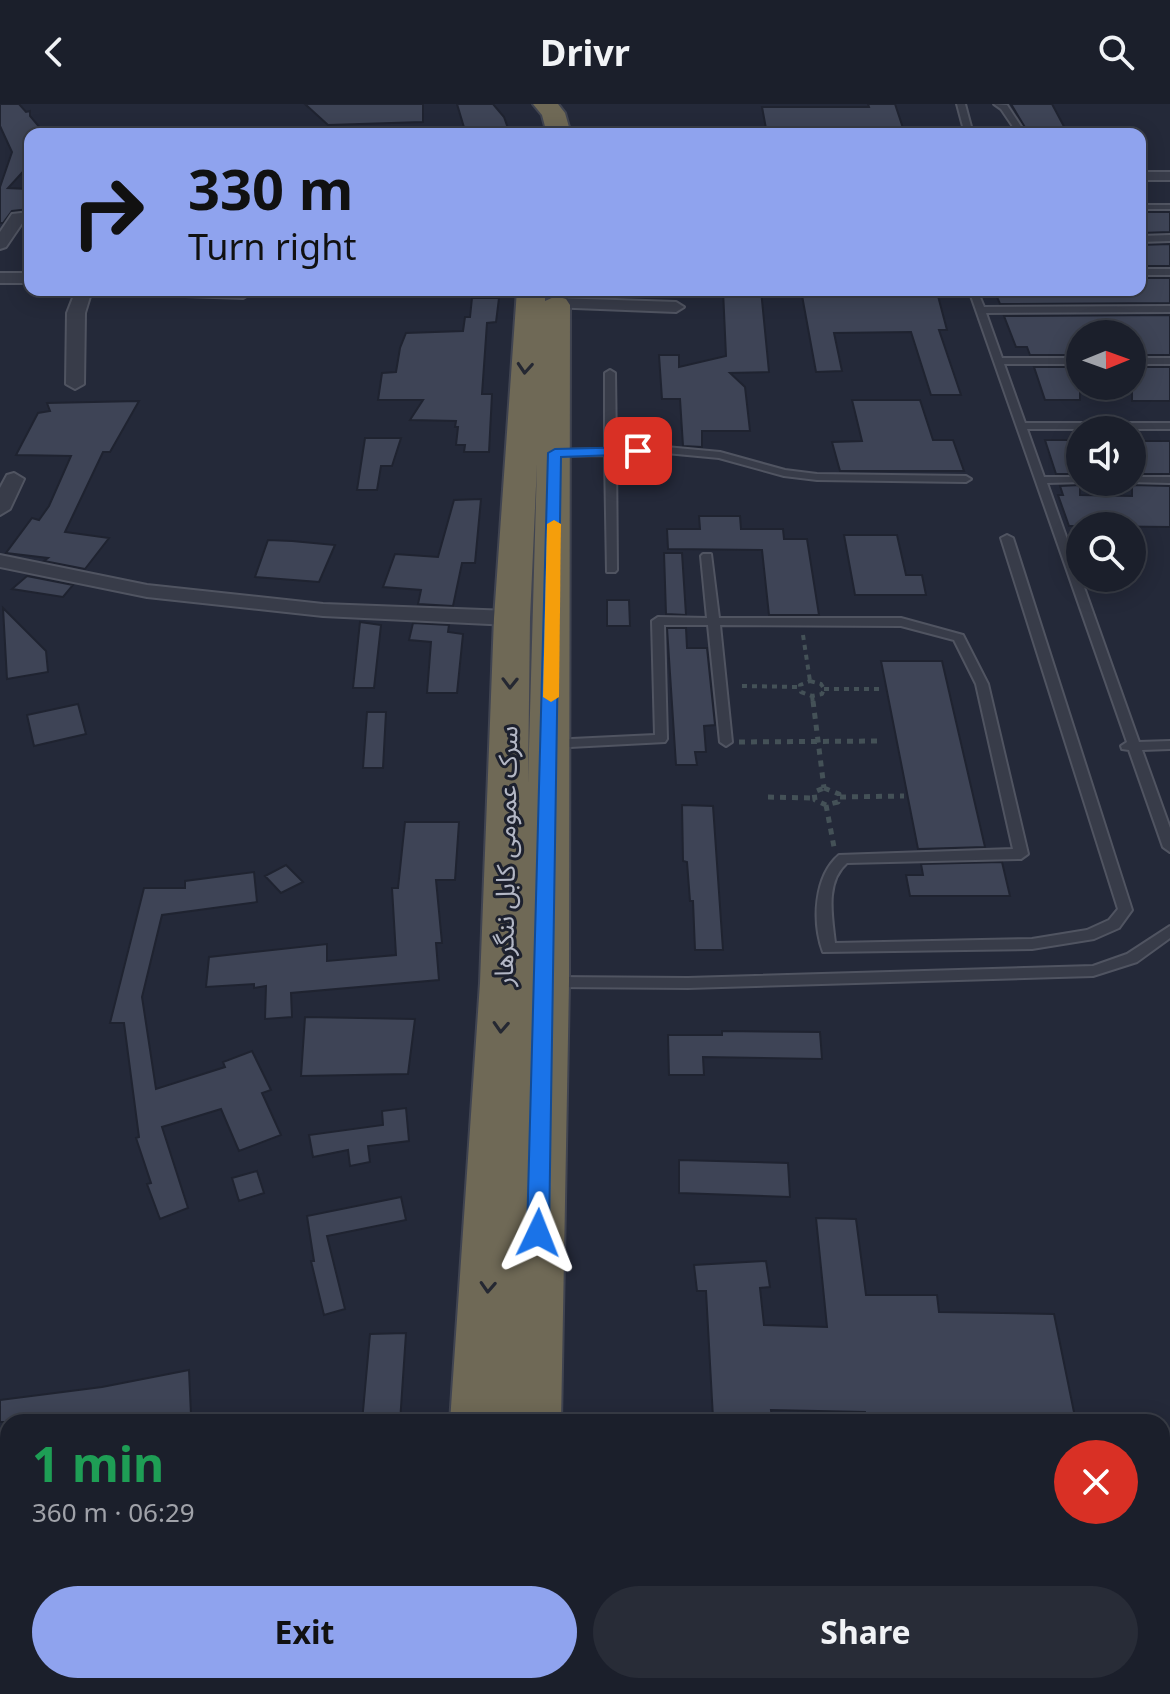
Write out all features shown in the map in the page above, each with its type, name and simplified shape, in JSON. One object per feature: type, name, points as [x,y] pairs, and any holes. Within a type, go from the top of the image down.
[{"type":"highway","points":[[523,104],[532,115],[536,128]]},
{"type":"highway","points":[[545,104],[553,113],[557,128]]},
{"type":"highway","name":"سرک عمومی کابل ننگرهار","points":[[532,1414],[525,982],[512,618],[538,454],[548,296]]},
{"type":"highway","name":"سرک عمومی کابل ننگرهار","points":[[480,1414],[550,744],[538,454]]},
{"type":"street","points":[[1146,176],[1170,176]]},
{"type":"street","points":[[0,244],[18,217],[24,217]]},
{"type":"street","points":[[0,278],[24,278]]},
{"type":"street","points":[[75,384],[76,313],[82,296]]},
{"type":"street","points":[[568,296],[676,307]]},
{"type":"street","points":[[0,509],[14,479]]},
{"type":"street","points":[[0,561],[176,594],[323,610],[512,618]]},
{"type":"lane","points":[[961,104],[967,128]]},
{"type":"lane","points":[[998,104],[1004,107],[1018,128]]},
{"type":"lane","points":[[1146,207],[1170,207]]},
{"type":"lane","points":[[1146,239],[1170,238]]},
{"type":"lane","points":[[1146,272],[1170,272]]},
{"type":"lane","points":[[975,296],[1131,746],[1167,829],[1170,847]]},
{"type":"lane","points":[[980,310],[1170,309]]},
{"type":"lane","points":[[998,361],[1066,361]]},
{"type":"lane","points":[[1146,361],[1170,361]]},
{"type":"lane","points":[[610,373],[611,570]]},
{"type":"lane","points":[[1021,426],[1170,426]]},
{"type":"lane","points":[[538,454],[666,450],[720,455],[784,473],[817,477],[966,479]]},
{"type":"lane","points":[[1040,480],[1066,480]]},
{"type":"lane","points":[[1146,480],[1170,480]]},
{"type":"lane","points":[[550,744],[661,739],[658,621],[901,622],[959,638],[982,684],[1021,854],[844,858],[837,863],[825,890],[828,948],[1032,944],[1089,935],[1114,924],[1125,910],[1007,538]]},
{"type":"lane","points":[[707,556],[726,742]]},
{"type":"lane","points":[[1131,746],[1170,745]]},
{"type":"lane","points":[[525,982],[688,983],[1093,971],[1132,958],[1170,931]]},
{"type":"path","points":[[802,622],[810,681]]},
{"type":"path","points":[[742,686],[799,687],[810,681],[821,684],[824,689]]},
{"type":"path","points":[[799,687],[801,692],[812,696],[819,696],[824,689]]},
{"type":"path","points":[[824,689],[883,689]]},
{"type":"path","points":[[812,696],[824,788]]},
{"type":"path","points":[[726,742],[880,741]]},
{"type":"path","points":[[814,798],[817,790],[824,788],[837,791],[840,797]]},
{"type":"path","points":[[840,797],[904,796]]},
{"type":"path","points":[[768,797],[814,798],[826,805],[838,802],[840,797]]},
{"type":"path","points":[[826,805],[837,863]]},
{"type":"building","points":[[0,104],[19,104],[26,112],[30,111],[30,116],[40,128],[24,128],[24,171],[8,188],[24,189],[24,210],[12,211],[3,223],[0,223],[0,187],[12,152],[0,126]]},
{"type":"building","points":[[305,104],[423,104],[423,122],[328,125]]},
{"type":"building","points":[[457,104],[493,104],[504,117],[508,128],[464,128]]},
{"type":"building","points":[[868,104],[895,104],[903,128],[766,128],[762,107],[869,107]]},
{"type":"building","points":[[1011,104],[1052,104],[1065,128],[1025,128]]},
{"type":"building","points":[[1146,212],[1170,212],[1170,232],[1146,233]]},
{"type":"building","points":[[1170,244],[1170,266],[1146,266],[1146,245]]},
{"type":"building","points":[[1146,278],[1170,278],[1170,303],[1000,304],[997,296],[1146,296]]},
{"type":"building","points":[[723,296],[762,296],[769,372],[730,373],[745,387],[750,431],[702,431],[702,447],[683,446],[680,399],[662,399],[659,355],[679,355],[679,367],[726,356]]},
{"type":"building","points":[[802,296],[938,296],[947,330],[939,330],[961,395],[931,395],[911,332],[834,333],[842,371],[816,372]]},
{"type":"building","points":[[472,298],[499,298],[496,322],[487,323],[482,394],[492,394],[489,452],[464,452],[465,445],[456,445],[456,421],[410,420],[423,400],[378,400],[382,373],[396,372],[406,333],[463,331],[465,317],[470,317]]},
{"type":"building","points":[[1170,315],[1170,355],[1146,355],[1146,320],[1066,320],[1066,355],[1030,355],[1027,347],[1016,347],[1004,316]]},
{"type":"building","points":[[1034,367],[1066,367],[1066,400],[1045,400]]},
{"type":"building","points":[[1146,367],[1170,367],[1170,401],[1132,401],[1146,400]]},
{"type":"building","points":[[852,400],[920,400],[933,440],[953,440],[964,471],[840,471],[832,442],[862,441]]},
{"type":"building","points":[[139,401],[110,452],[103,452],[65,532],[109,538],[85,569],[44,561],[48,558],[6,553],[32,518],[39,520],[49,506],[71,456],[16,455],[38,413],[50,411],[47,403]]},
{"type":"building","points":[[365,438],[401,438],[392,466],[381,466],[377,490],[357,490]]},
{"type":"building","points":[[1045,440],[1066,440],[1066,474],[1056,474]]},
{"type":"building","points":[[1146,441],[1170,441],[1170,474],[1146,474]]},
{"type":"building","points":[[1146,485],[1170,486],[1170,527],[1146,527],[1146,512],[1066,512],[1066,518],[1058,495],[1063,495],[1060,486],[1066,486],[1066,496],[1146,496]]},
{"type":"building","points":[[481,499],[475,563],[462,563],[453,606],[418,604],[421,590],[383,587],[395,554],[438,557],[454,500]]},
{"type":"building","points":[[699,516],[740,516],[741,529],[783,529],[784,539],[807,539],[819,615],[769,615],[762,550],[668,549],[667,529],[700,529]]},
{"type":"building","points":[[844,535],[897,535],[906,575],[922,575],[926,595],[855,595]]},
{"type":"building","points":[[268,540],[335,545],[319,582],[255,577]]},
{"type":"building","points":[[664,553],[682,553],[686,615],[666,614]]},
{"type":"building","points":[[27,576],[73,585],[63,597],[12,589]]},
{"type":"building","points":[[607,600],[629,600],[630,626],[607,626]]},
{"type":"building","points":[[3,608],[46,651],[48,672],[7,679]]},
{"type":"building","points":[[360,622],[381,625],[374,688],[353,688]]},
{"type":"building","points":[[413,623],[449,625],[448,632],[463,634],[457,693],[427,693],[431,642],[409,640]]},
{"type":"building","points":[[667,628],[686,628],[687,648],[707,648],[715,725],[704,726],[706,752],[695,752],[697,765],[676,765]]},
{"type":"building","points":[[881,661],[942,661],[985,847],[918,849]]},
{"type":"building","points":[[78,704],[86,734],[34,746],[27,715]]},
{"type":"building","points":[[367,712],[386,712],[383,768],[363,768]]},
{"type":"building","points":[[682,805],[713,806],[723,950],[695,950],[693,901],[690,901],[687,862],[683,861]]},
{"type":"building","points":[[405,822],[459,822],[455,880],[436,880],[442,943],[436,943],[439,980],[291,993],[292,1017],[265,1019],[266,986],[206,987],[209,957],[327,944],[327,961],[396,955],[392,888],[398,888]]},
{"type":"building","points":[[1002,862],[1010,896],[910,896],[906,875],[923,875],[921,864]]},
{"type":"building","points":[[286,865],[303,882],[281,893],[265,876]]},
{"type":"building","points":[[254,872],[257,902],[162,915],[142,997],[156,1089],[225,1067],[223,1062],[252,1051],[271,1090],[262,1093],[281,1135],[239,1151],[221,1109],[162,1127],[188,1208],[160,1219],[147,1184],[151,1183],[136,1138],[139,1137],[124,1023],[110,1023],[144,888],[185,888],[185,881]]},
{"type":"building","points":[[305,1017],[415,1019],[408,1074],[301,1076]]},
{"type":"building","points":[[722,1031],[820,1032],[822,1059],[703,1057],[704,1075],[669,1075],[668,1035],[722,1035]]},
{"type":"building","points":[[406,1108],[409,1141],[368,1146],[370,1162],[350,1166],[348,1150],[313,1157],[309,1135],[383,1125],[382,1111]]},
{"type":"building","points":[[679,1160],[788,1163],[790,1197],[679,1193]]},
{"type":"building","points":[[257,1171],[264,1193],[239,1201],[232,1178]]},
{"type":"building","points":[[401,1197],[406,1220],[327,1236],[345,1309],[324,1315],[311,1261],[314,1261],[307,1216]]},
{"type":"building","points":[[816,1218],[856,1219],[866,1295],[937,1295],[939,1312],[1054,1314],[1074,1414],[865,1414],[771,1410],[772,1414],[713,1414],[706,1291],[697,1291],[694,1265],[766,1261],[770,1287],[760,1288],[764,1325],[827,1327]]},
{"type":"building","points":[[406,1333],[401,1414],[363,1414],[370,1334]]},
{"type":"building","points":[[189,1370],[191,1414],[0,1414],[0,1400],[102,1387]]},
{"type":"slow traffic","points":[[551,697],[554,524]]},
{"type":"route","points":[[538,1233],[546,982],[555,453],[638,451]]}]
